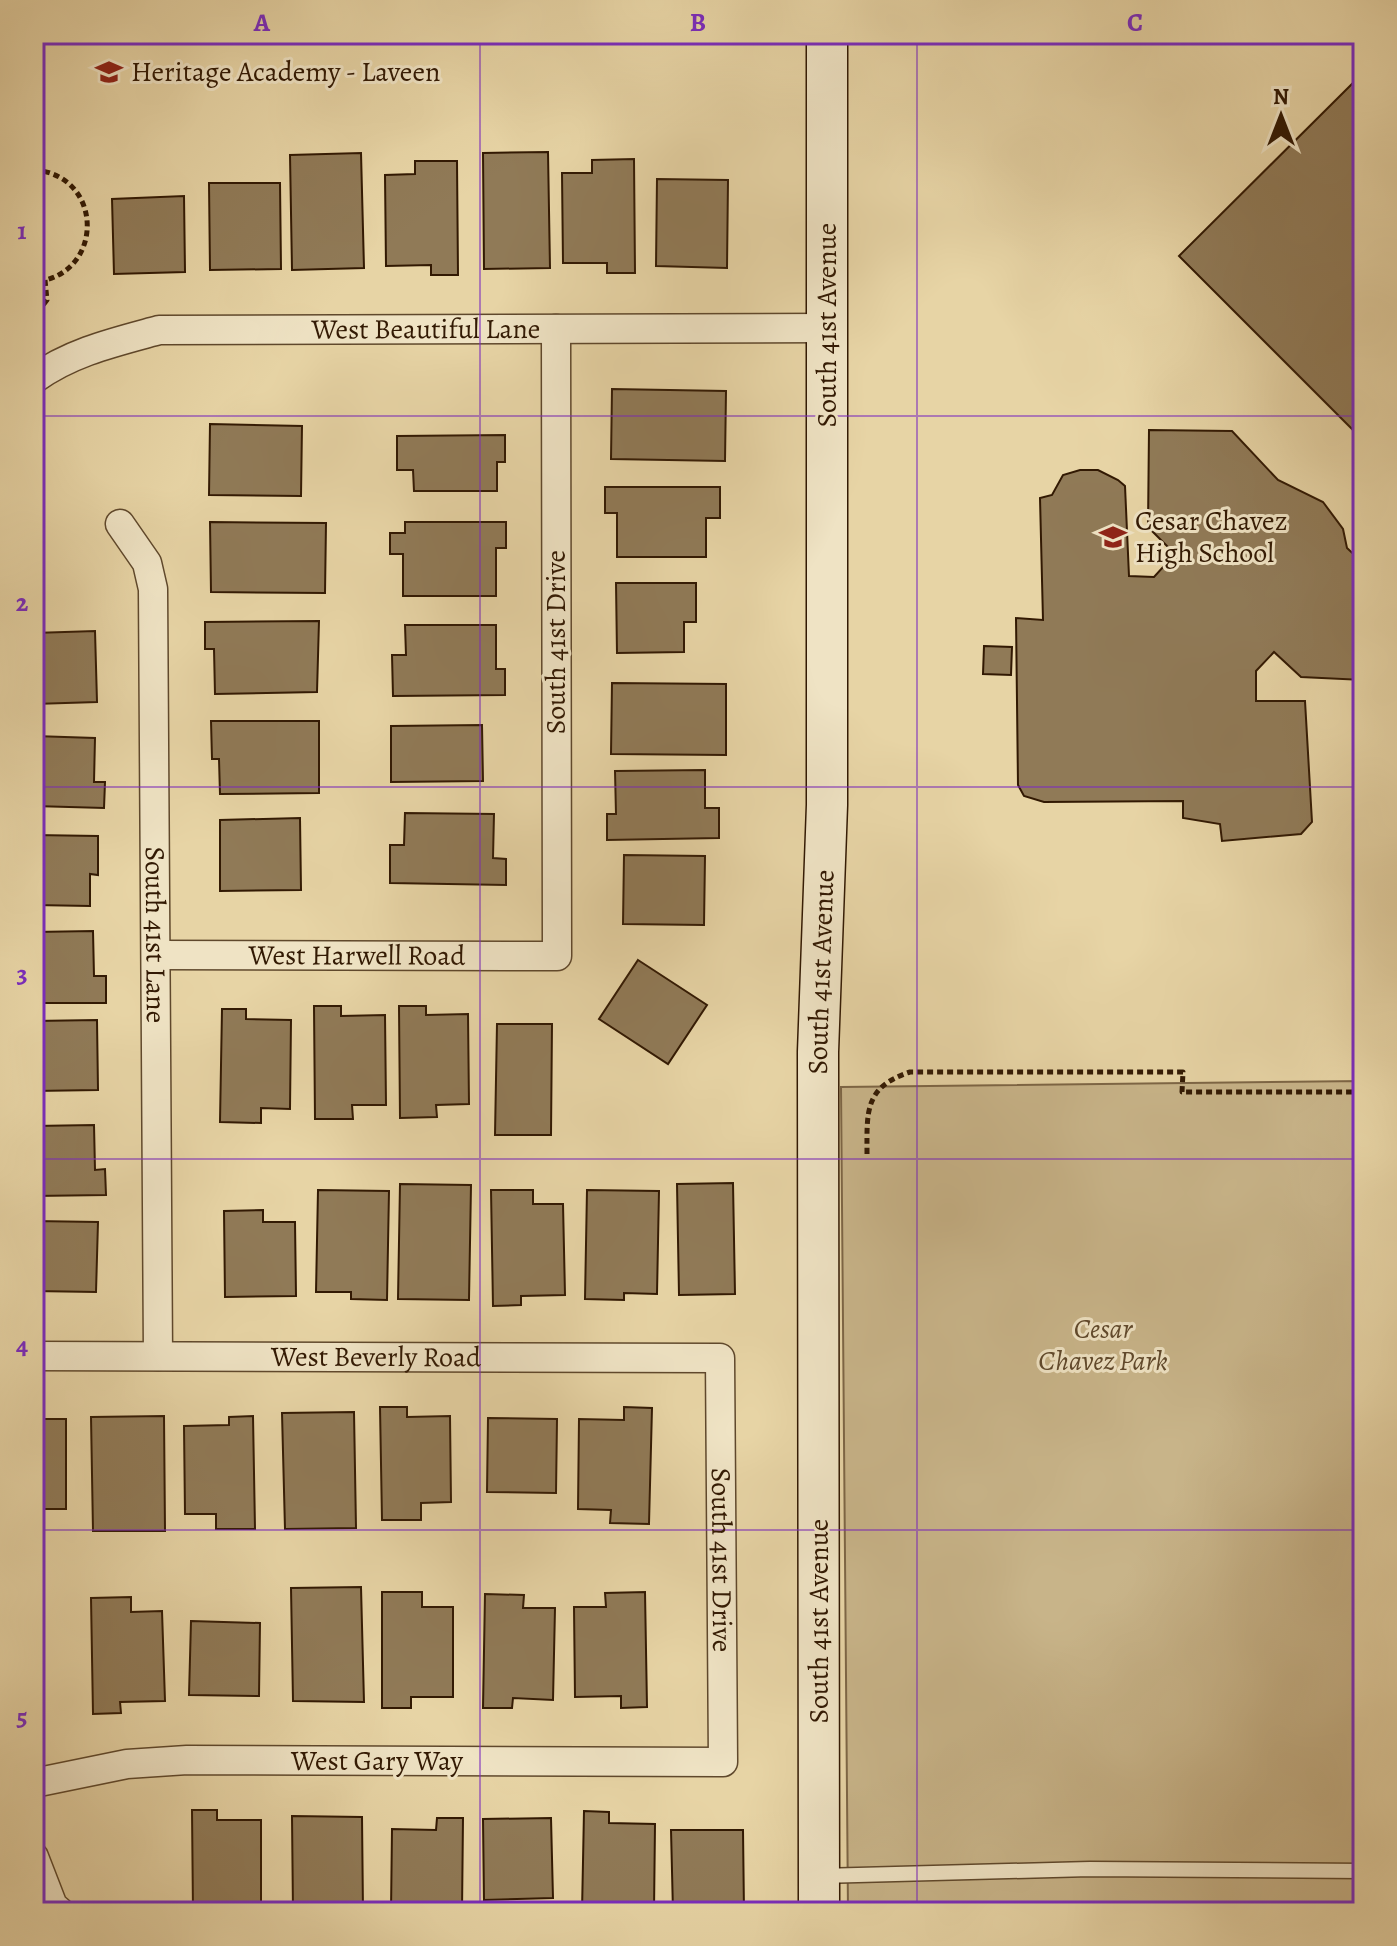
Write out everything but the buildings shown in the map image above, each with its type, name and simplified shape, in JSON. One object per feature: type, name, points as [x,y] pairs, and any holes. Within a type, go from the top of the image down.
[{"type":"street","name":"South 41st Avenue","points":[[819,1894],[818,1052],[827,805],[827,34]]},
{"type":"street","name":"West Beautiful Lane","points":[[34,379],[68,359],[109,343],[159,330],[827,328]]},
{"type":"street","name":"South 41st Drive","points":[[556,329],[557,956]]},
{"type":"street","name":"South 41st Lane","points":[[120,524],[147,563],[153,589],[158,1356]]},
{"type":"street","name":"West Harwell Road","points":[[157,955],[557,956]]},
{"type":"street","name":"West Beverly Road","points":[[34,1356],[720,1358]]},
{"type":"street","name":"South 41st Drive","points":[[720,1358],[723,1762]]},
{"type":"street","name":"West Gary Way","points":[[34,1783],[127,1764],[187,1760],[723,1762]]},
{"type":"street","points":[[34,1857],[54,1910]]},
{"type":"lane","points":[[819,1894],[1090,1869],[1363,1871]]},
{"type":"path","points":[[34,170],[56,175],[71,186],[83,201],[88,219],[87,238],[80,256],[68,269],[34,282]]},
{"type":"path","points":[[34,308],[47,300],[45,280]]},
{"type":"path","points":[[867,1154],[870,1101],[878,1088],[894,1077],[910,1072],[1183,1072],[1182,1092],[1363,1092]]},
{"type":"green space","name":"Cesar Chavez Park","points":[[1363,1081],[1363,1912],[848,1912],[841,1087]]},
{"type":"place","name":"Heritage Academy - Laveen","points":[[109,72]]},
{"type":"place","name":"Cesar Chavez High School","points":[[1113,537]]}]
